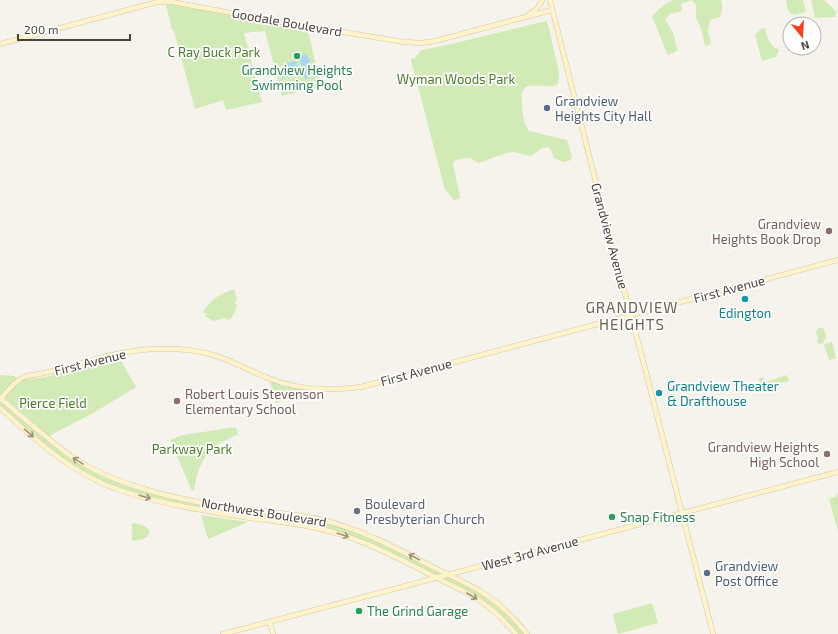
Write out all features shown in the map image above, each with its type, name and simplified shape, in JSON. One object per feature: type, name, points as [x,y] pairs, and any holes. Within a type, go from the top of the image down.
[{"type":"main road","points":[[519,19],[535,11],[539,7],[542,0]]},
{"type":"main road","name":"Grandview Avenue","points":[[550,0],[713,634]]},
{"type":"main road","name":"Goodale Boulevard","points":[[0,44],[154,2],[165,1],[415,43],[434,41],[552,10]]},
{"type":"main road","name":"First Avenue","points":[[0,399],[16,382],[24,377],[50,372],[120,353],[160,348],[211,354],[228,360],[269,379],[297,386],[326,390],[353,388],[838,260]]},
{"type":"main road","name":"Northwest Boulevard","points":[[0,399],[74,459],[123,482],[175,497],[215,505],[289,514],[324,521],[352,529],[400,549],[473,587],[489,597],[513,618],[527,634]]},
{"type":"main road","name":"Northwest Boulevard","points":[[0,408],[56,456],[91,478],[108,486],[184,507],[232,516],[292,523],[358,540],[377,548],[479,600],[490,608],[516,634]]},
{"type":"main road","name":"West 3rd Avenue","points":[[223,634],[838,472]]},
{"type":"main road","points":[[270,622],[273,634]]},
{"type":"green space","points":[[673,0],[692,0],[681,4],[682,11],[670,14],[665,20],[674,35],[677,51],[668,55],[652,16],[665,4]]},
{"type":"green space","points":[[692,0],[721,0],[722,8],[720,17],[710,20],[708,31],[711,44],[705,46],[701,28],[696,18],[696,5]]},
{"type":"green space","points":[[786,0],[803,0],[806,12],[794,15],[788,11]]},
{"type":"green space","points":[[811,0],[825,0],[836,11],[835,17],[822,18],[822,16],[815,16]]},
{"type":"green space","name":"C Ray Buck Park","points":[[165,1],[235,13],[308,31],[321,86],[282,96],[265,31],[244,33],[262,102],[226,110],[223,100],[195,109]]},
{"type":"green space","name":"Wyman Woods Park","points":[[546,21],[558,68],[558,84],[554,86],[532,86],[524,89],[522,98],[524,118],[529,131],[567,140],[572,157],[571,160],[563,162],[554,158],[548,147],[542,148],[530,156],[514,152],[506,153],[479,163],[468,158],[454,161],[453,164],[460,197],[459,199],[454,200],[444,186],[411,60],[412,58],[414,59],[421,50]]},
{"type":"green space","points":[[765,28],[769,41],[779,50],[776,57],[762,61],[755,35],[761,29]]},
{"type":"green space","points":[[234,289],[237,300],[235,302],[237,306],[234,314],[229,320],[224,318],[213,321],[205,316],[207,314],[203,312],[213,300]]},
{"type":"green space","points":[[819,328],[823,328],[826,339],[823,340],[824,343],[819,344],[817,341],[818,337],[816,332]]},
{"type":"green space","points":[[832,342],[836,358],[829,360],[824,344]]},
{"type":"green space","name":"Pierce Field","points":[[119,357],[136,387],[95,412],[49,436],[0,394],[0,375],[15,376],[16,379],[41,378]]},
{"type":"green space","points":[[787,375],[789,381],[761,387],[759,378],[763,377],[765,382]]},
{"type":"green space","points":[[270,381],[302,389],[276,403]]},
{"type":"green space","points":[[0,398],[54,444],[111,478],[175,497],[324,521],[379,540],[489,597],[527,634],[516,634],[479,600],[406,562],[335,533],[195,509],[119,490],[72,467],[0,408]]},
{"type":"green space","name":"Parkway Park","points":[[236,427],[238,434],[218,444],[203,460],[194,490],[192,491],[170,440],[183,435]]},
{"type":"green space","points":[[838,493],[838,531],[829,499],[835,497]]},
{"type":"green space","points":[[201,515],[248,522],[208,539]]},
{"type":"green space","points":[[132,523],[146,527],[149,531],[148,536],[143,539],[132,541]]},
{"type":"green space","points":[[652,603],[658,623],[618,634],[613,614]]},
{"type":"water","points":[[306,54],[310,61],[312,73],[310,74],[311,77],[305,79],[299,56]]},
{"type":"water","points":[[296,61],[300,73],[282,78],[280,71],[287,69],[288,74],[290,74],[287,63]]},
{"type":"place","name":"Grandview Heights Swimming Pool","points":[[297,56]]},
{"type":"place","name":"Grandview Heights City Hall","points":[[547,108]]},
{"type":"place","name":"Grandview Heights Book Drop","points":[[829,231]]},
{"type":"place","name":"Edington","points":[[745,299]]},
{"type":"place","name":"Grandview Theater & Drafthouse","points":[[659,393]]},
{"type":"place","name":"Robert Louis Stevenson Elementary School","points":[[177,401]]},
{"type":"place","name":"Grandview Heights High School","points":[[827,454]]},
{"type":"place","name":"Boulevard Presbyterian Church","points":[[357,511]]},
{"type":"place","name":"Snap Fitness","points":[[612,517]]},
{"type":"place","name":"Grandview Post Office","points":[[707,573]]},
{"type":"place","name":"The Grind Garage","points":[[359,611]]},
{"type":"district","name":"GRANDVIEW HEIGHTS","points":[[632,316]]}]
